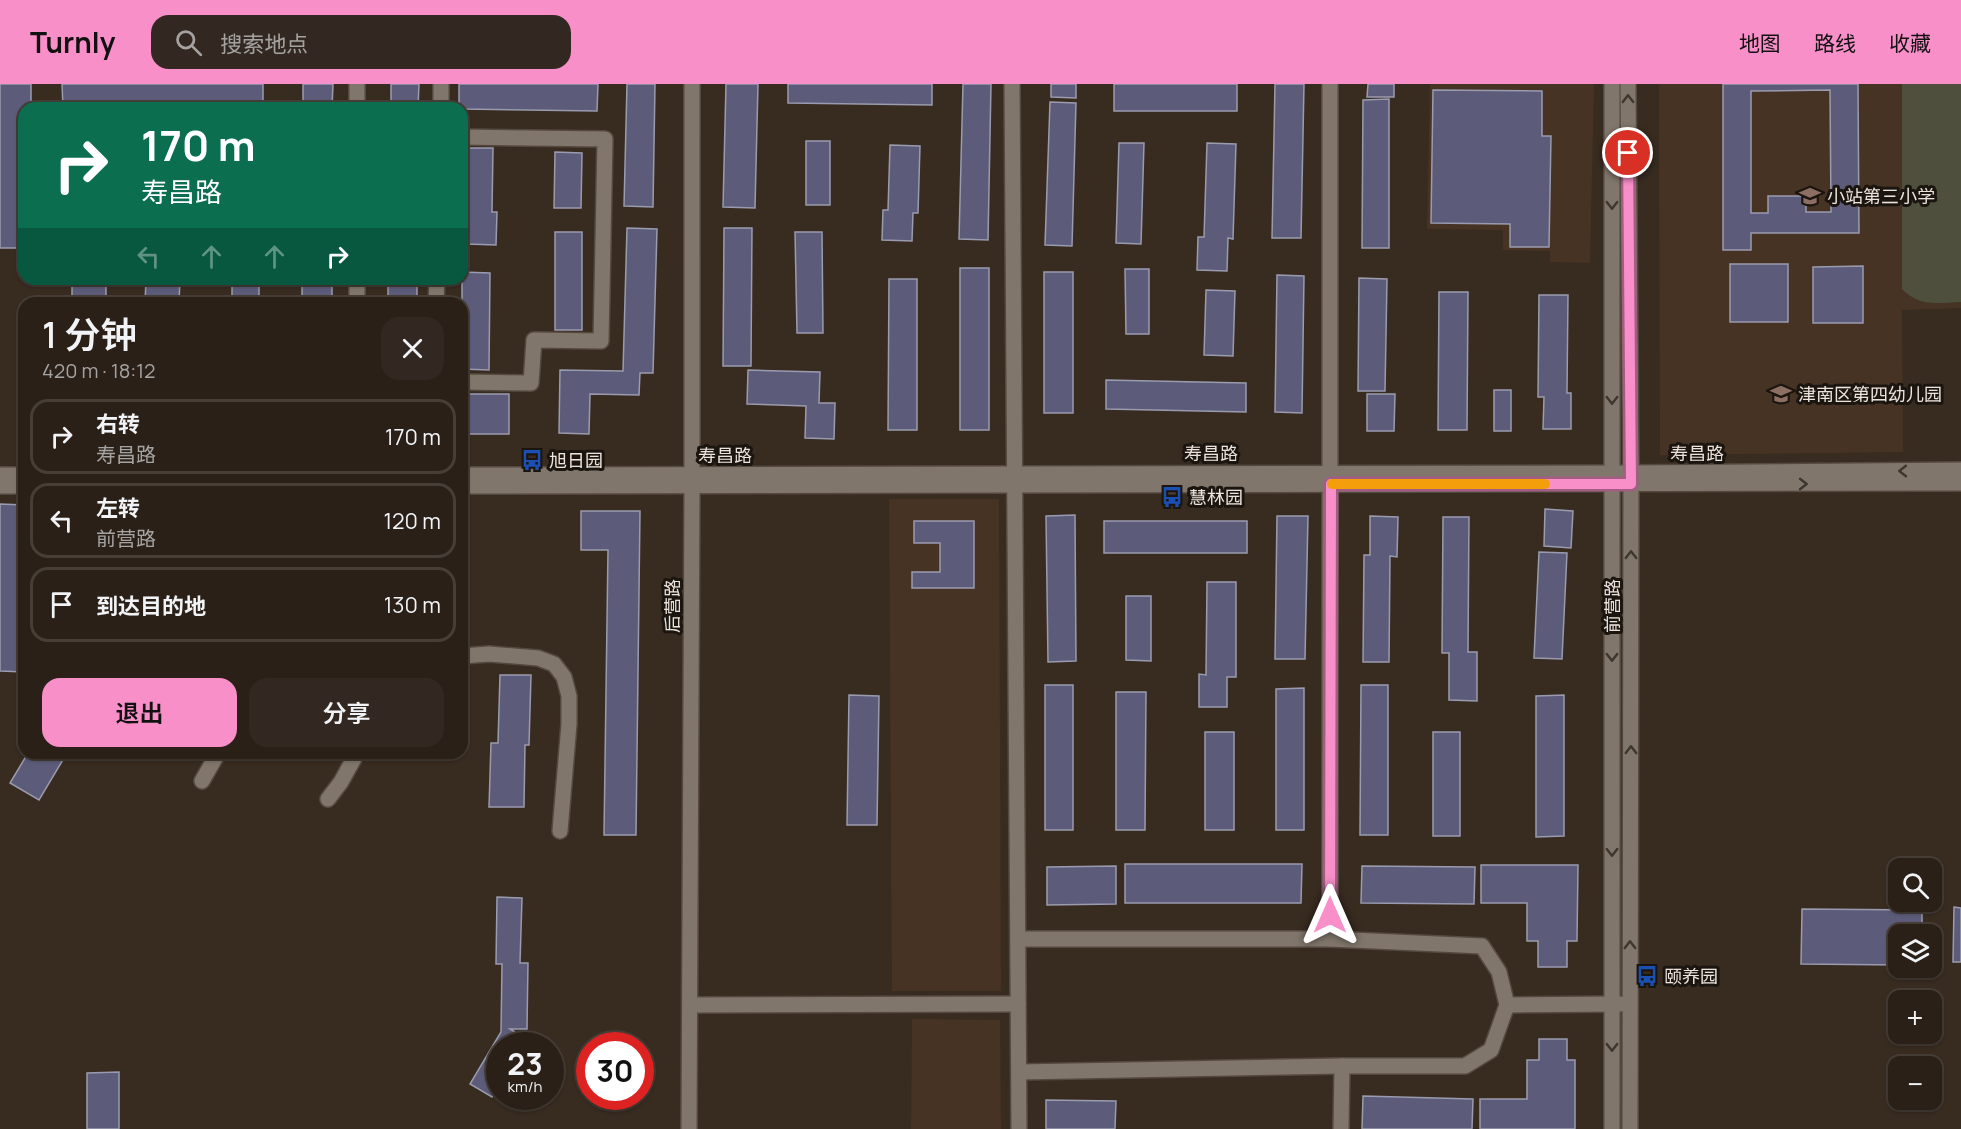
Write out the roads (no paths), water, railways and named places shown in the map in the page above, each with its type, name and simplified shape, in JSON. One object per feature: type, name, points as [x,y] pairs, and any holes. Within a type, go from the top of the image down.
[{"type":"street","points":[[357,84],[357,102]]},
{"type":"street","points":[[441,84],[441,102]]},
{"type":"street","name":"后营路","points":[[689,1129],[692,84]]},
{"type":"street","points":[[1012,84],[1019,1129]]},
{"type":"street","points":[[1330,84],[1330,939]]},
{"type":"street","name":"前营路","points":[[1612,84],[1612,1129]]},
{"type":"street","name":"前营路","points":[[1628,84],[1631,479],[1630,1129]]},
{"type":"street","points":[[468,137],[605,139],[601,341],[534,340],[531,383],[468,382]]},
{"type":"street","name":"寿昌路","points":[[468,486],[692,480],[1576,478],[1612,482],[1631,479],[1961,470]]},
{"type":"street","points":[[0,475],[18,475]]},
{"type":"street","name":"寿昌路","points":[[468,475],[692,480]]},
{"type":"street","points":[[1576,478],[1597,493],[1606,502],[1612,514]]},
{"type":"street","name":"寿昌路","points":[[1631,479],[1961,483]]},
{"type":"street","points":[[1612,482],[1625,500],[1631,515]]},
{"type":"street","points":[[0,486],[18,486]]},
{"type":"street","points":[[468,656],[489,654],[538,658],[554,664],[564,677],[569,696],[570,724],[560,831]]},
{"type":"street","points":[[202,781],[215,759]]},
{"type":"street","points":[[328,799],[354,759]]},
{"type":"street","points":[[1018,939],[1330,939],[1482,946],[1499,972],[1507,1005],[1491,1050],[1464,1066],[1019,1072]]},
{"type":"street","points":[[690,1005],[1018,1004]]},
{"type":"street","points":[[1507,1005],[1630,1004]]},
{"type":"street","points":[[1341,1129],[1342,1066]]},
{"type":"place","name":"小站第三小学","points":[[1810,196]]},
{"type":"place","name":"津南区第四幼儿园","points":[[1781,394]]},
{"type":"place","name":"旭日园","points":[[532,460]]},
{"type":"place","name":"慧林园","points":[[1172,497]]},
{"type":"place","name":"颐养园","points":[[1647,976]]}]
